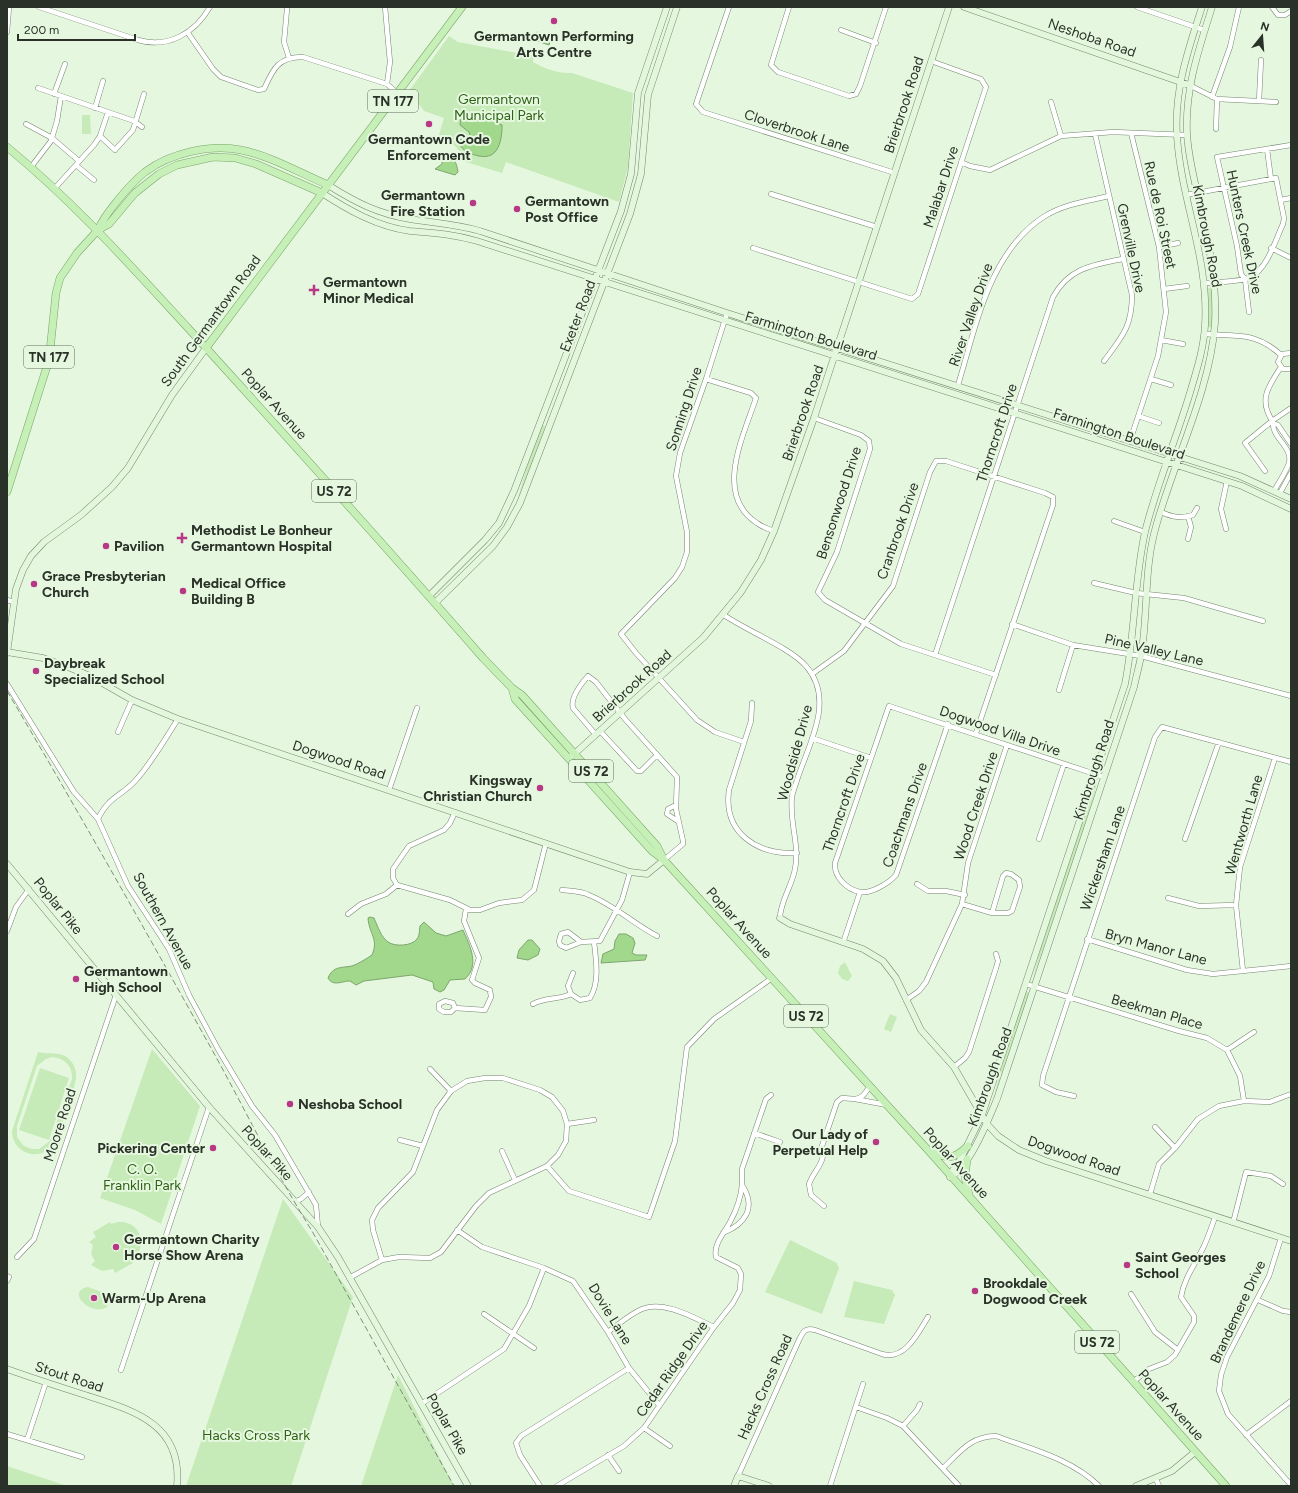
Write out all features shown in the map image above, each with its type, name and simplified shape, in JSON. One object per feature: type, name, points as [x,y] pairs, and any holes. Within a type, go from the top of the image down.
[{"type":"main road","name":"South Germantown Road","points":[[206,348],[462,7]]},
{"type":"main road","name":"Poplar Avenue","points":[[7,148],[55,188],[98,230],[512,688],[522,695],[576,753],[657,846],[664,860]]},
{"type":"main road","points":[[98,230],[103,218],[130,186],[146,171],[164,161],[188,153],[213,149],[241,150],[266,158],[328,185]]},
{"type":"main road","points":[[98,230],[109,224],[135,194],[159,174],[177,165],[213,157],[242,159],[322,193]]},
{"type":"main road","name":"TN 177","points":[[7,492],[49,360],[56,292],[60,278],[68,263],[98,230]]},
{"type":"main road","name":"Poplar Avenue","points":[[512,688],[516,699],[569,759],[652,851],[664,860],[928,1150],[950,1177],[1226,1486]]},
{"type":"main road","points":[[928,1150],[947,1157],[954,1157],[968,1146]]},
{"type":"main road","points":[[967,1159],[965,1177],[969,1197]]},
{"type":"street","points":[[7,32],[9,7]]},
{"type":"street","points":[[39,7],[144,42],[171,40],[188,33],[206,15],[210,7]]},
{"type":"street","points":[[385,7],[390,62],[387,84]]},
{"type":"street","name":"Exeter Road","points":[[429,596],[486,540],[499,523],[514,491],[621,211],[632,174],[638,93],[667,7]]},
{"type":"street","name":"Exeter Road","points":[[435,603],[493,546],[507,527],[516,509],[551,424],[630,214],[640,177],[648,95],[677,7]]},
{"type":"street","name":"Cloverbrook Lane","points":[[729,7],[696,104],[703,112],[894,173]]},
{"type":"street","points":[[789,7],[771,65],[778,72],[849,96],[856,94],[876,43],[886,7]]},
{"type":"street","name":"Brierbrook Road","points":[[569,759],[704,637],[724,615],[752,576],[774,531],[814,418],[949,7]]},
{"type":"street","name":"Neshoba Road","points":[[964,7],[1189,85]]},
{"type":"street","points":[[1137,7],[1204,30]]},
{"type":"street","name":"Kimbrough Road","points":[[950,1177],[968,1146],[982,1115],[1125,684],[1131,654],[1136,593],[1145,532],[1199,364],[1204,334],[1205,283],[1186,195],[1177,135],[1180,82],[1202,7]]},
{"type":"street","name":"Kimbrough Road","points":[[950,1177],[956,1175],[987,1124],[1134,687],[1141,656],[1148,571],[1154,535],[1207,369],[1214,335],[1214,282],[1211,254],[1197,192],[1187,135],[1189,85],[1212,7]]},
{"type":"street","points":[[1216,129],[1214,98],[1230,47],[1239,7]]},
{"type":"street","points":[[1272,7],[1278,15],[1284,15],[1291,11]]},
{"type":"street","points":[[287,9],[284,42],[289,58]]},
{"type":"street","points":[[841,30],[876,43]]},
{"type":"street","points":[[188,33],[213,69],[221,77],[258,90],[264,89],[274,69],[281,62],[289,58],[303,57],[387,84],[398,94]]},
{"type":"street","points":[[1259,101],[1261,60]]},
{"type":"street","name":"Malabar Drive","points":[[753,248],[859,283],[912,298],[918,294],[986,87],[981,79],[931,61]]},
{"type":"street","points":[[54,94],[64,64]]},
{"type":"street","points":[[95,108],[103,81]]},
{"type":"street","points":[[1189,85],[1214,98],[1276,102]]},
{"type":"street","points":[[38,88],[134,121],[142,127]]},
{"type":"street","points":[[100,136],[115,150],[133,130],[134,121],[144,94]]},
{"type":"street","points":[[31,167],[52,138],[60,96]]},
{"type":"street","points":[[1051,102],[1062,136]]},
{"type":"street","points":[[55,188],[100,136],[108,112]]},
{"type":"street","points":[[26,124],[52,138],[79,161]]},
{"type":"street","points":[[962,162],[970,166],[990,170],[1028,150],[1062,136],[1131,133],[1187,135]]},
{"type":"street","name":"Rue de Roi Street","points":[[1130,441],[1151,379],[1161,340],[1166,312],[1158,247],[1131,133]]},
{"type":"street","name":"Grenville Drive","points":[[1094,134],[1122,259],[1132,295],[1130,317],[1126,330],[1104,362]]},
{"type":"street","points":[[1271,179],[1267,149],[1291,145]]},
{"type":"street","name":"Hunters Creek Drive","points":[[1249,312],[1245,279],[1241,274],[1237,246],[1216,157],[1267,149]]},
{"type":"street","points":[[76,165],[94,180]]},
{"type":"street","points":[[1186,195],[1276,178],[1281,200],[1284,218],[1283,224],[1263,266],[1250,277],[1245,279],[1205,283]]},
{"type":"street","name":"Farmington Boulevard","points":[[328,185],[356,203],[370,209],[465,232],[507,251],[522,256],[1291,501]]},
{"type":"street","name":"Farmington Boulevard","points":[[322,193],[347,209],[373,220],[408,230],[486,233],[727,312],[1179,456],[1240,476],[1277,496],[1291,509]]},
{"type":"street","points":[[771,194],[877,227]]},
{"type":"street","name":"River Valley Drive","points":[[958,385],[990,287],[1001,261],[1010,247],[1046,216],[1072,204],[1109,196]]},
{"type":"street","points":[[1281,200],[1291,198]]},
{"type":"street","points":[[486,233],[487,240],[507,251]]},
{"type":"street","points":[[1158,247],[1178,242]]},
{"type":"street","points":[[522,256],[525,246]]},
{"type":"street","points":[[1271,248],[1291,258]]},
{"type":"street","name":"Thorncroft Drive","points":[[935,655],[1053,297],[1059,286],[1074,273],[1091,265],[1122,259]]},
{"type":"street","points":[[1164,289],[1187,286]]},
{"type":"street","name":"Sonning Drive","points":[[659,678],[621,634],[675,578],[682,567],[687,552],[687,532],[676,476],[680,453],[706,379],[727,312]]},
{"type":"street","points":[[1204,334],[1258,338],[1281,355]]},
{"type":"street","points":[[1161,340],[1183,344]]},
{"type":"street","name":"South Germantown Road","points":[[7,652],[14,602],[22,573],[31,556],[44,542],[85,511],[112,487],[128,468],[172,395],[206,348]]},
{"type":"street","points":[[1291,353],[1287,352],[1281,355],[1278,362],[1281,367],[1286,370],[1291,369]]},
{"type":"street","points":[[1281,367],[1268,388],[1266,396],[1266,410],[1273,422],[1278,425],[1291,444]]},
{"type":"street","points":[[706,379],[750,393],[756,398],[733,468],[733,484],[738,501],[746,513],[756,523],[774,531]]},
{"type":"street","points":[[1151,379],[1171,385]]},
{"type":"street","points":[[955,394],[958,385]]},
{"type":"street","points":[[1265,471],[1246,443],[1291,408]]},
{"type":"street","points":[[1138,416],[1159,423]]},
{"type":"street","name":"Bensonwood Drive","points":[[814,418],[862,435],[869,441],[870,449],[837,552],[818,592],[826,600],[866,623]]},
{"type":"street","points":[[1273,422],[1273,428],[1287,450],[1289,460],[1277,496]]},
{"type":"street","name":"Cranbrook Drive","points":[[812,674],[844,651],[893,586],[930,472],[936,461],[946,461],[994,477]]},
{"type":"street","points":[[1277,496],[1291,473]]},
{"type":"street","name":"Wood Creek Drive","points":[[976,733],[1053,505],[1053,497],[994,477]]},
{"type":"street","points":[[1226,529],[1221,509],[1227,481]]},
{"type":"street","points":[[1161,512],[1178,517],[1188,516],[1193,515],[1197,508]]},
{"type":"street","points":[[1188,516],[1191,527],[1188,539]]},
{"type":"street","points":[[1114,521],[1145,532]]},
{"type":"street","points":[[1094,583],[1146,595],[1184,598],[1263,621]]},
{"type":"street","points":[[7,600],[14,602]]},
{"type":"street","name":"Woodside Drive","points":[[724,615],[797,658],[812,674],[819,690],[820,703],[818,718],[792,795],[791,812],[797,853],[795,870],[780,918]]},
{"type":"street","points":[[866,623],[901,644],[996,675]]},
{"type":"street","name":"Pine Valley Lane","points":[[1012,624],[1073,645],[1141,656],[1291,696]]},
{"type":"street","points":[[1059,690],[1073,645]]},
{"type":"street","name":"Dogwood Road","points":[[7,652],[43,658],[63,665],[90,676],[132,700],[178,719],[630,872],[646,874],[664,860]]},
{"type":"street","points":[[657,756],[640,771],[637,771],[573,708],[573,699],[588,676],[596,682],[620,713],[677,777],[676,805],[683,844],[664,860]]},
{"type":"street","points":[[659,678],[702,724],[720,734],[744,742]]},
{"type":"street","name":"Southern Avenue","points":[[7,684],[74,792],[98,819],[128,886],[169,949],[189,995],[218,1049],[252,1106],[275,1135],[316,1204],[318,1227]]},
{"type":"street","points":[[118,732],[132,700]]},
{"type":"street","points":[[752,703],[751,721],[728,795],[730,816],[744,837],[760,848],[781,853],[797,853]]},
{"type":"street","name":"Thorncroft Drive","points":[[860,892],[840,880],[835,872],[835,864],[889,706]]},
{"type":"street","name":"Dogwood Villa Drive","points":[[889,706],[976,733],[1007,745],[1104,776]]},
{"type":"street","points":[[389,790],[417,708]]},
{"type":"street","points":[[98,819],[110,800],[136,780],[178,719]]},
{"type":"street","name":"Coachmans Drive","points":[[860,892],[879,887],[893,878],[898,872],[948,724]]},
{"type":"street","name":"Wickersham Lane","points":[[1074,1096],[1056,1092],[1042,1086],[1043,1076],[1156,738],[1162,727],[1219,742]]},
{"type":"street","points":[[812,738],[871,758]]},
{"type":"street","points":[[1185,839],[1219,742],[1291,762]]},
{"type":"street","name":"Wood Creek Drive","points":[[906,1000],[919,991],[926,982],[962,904],[965,895],[967,866],[1007,745]]},
{"type":"street","name":"Wentworth Lane","points":[[1243,971],[1236,905],[1240,867],[1275,758]]},
{"type":"street","points":[[1039,839],[1064,764]]},
{"type":"street","points":[[676,805],[668,809],[667,814],[679,822]]},
{"type":"street","points":[[455,812],[444,830],[409,846],[393,869],[393,878],[397,885],[450,900],[466,909],[480,910],[499,903],[522,900],[534,890],[546,843]]},
{"type":"street","name":"Poplar Pike","points":[[7,864],[209,1107],[318,1227],[349,1278],[468,1486]]},
{"type":"street","points":[[581,942],[568,932],[561,934],[559,941],[560,945],[566,948],[581,942],[594,942],[602,938],[622,900],[630,872]]},
{"type":"street","points":[[962,904],[992,913],[1004,914],[1012,911],[1020,887],[1019,880],[1009,873],[1002,876],[992,913]]},
{"type":"street","points":[[917,884],[928,891],[946,891],[965,895]]},
{"type":"street","points":[[348,914],[361,904],[386,894],[397,885]]},
{"type":"street","points":[[7,931],[16,906],[29,889]]},
{"type":"street","points":[[562,890],[587,894],[616,910],[643,929],[657,936]]},
{"type":"street","points":[[843,943],[860,892]]},
{"type":"street","points":[[1168,898],[1199,906],[1236,905]]},
{"type":"street","points":[[455,1008],[485,1010],[491,997],[490,990],[472,980],[479,958],[464,921],[466,909]]},
{"type":"street","name":"Dogwood Road","points":[[780,918],[790,924],[870,952],[882,961],[896,978],[921,1030],[954,1067],[987,1124],[998,1136],[1019,1150],[1046,1161],[1291,1241]]},
{"type":"street","name":"Bryn Manor Lane","points":[[1088,939],[1187,970],[1213,974],[1291,966]]},
{"type":"street","points":[[573,973],[568,986],[573,997],[586,1000],[590,998],[593,993],[596,978],[594,942]]},
{"type":"street","points":[[954,1067],[965,1058],[969,1052],[998,961],[996,954]]},
{"type":"street","points":[[546,1166],[569,1191],[649,1217],[674,1141],[687,1047],[714,1019],[772,978]]},
{"type":"street","name":"Beekman Place","points":[[1026,984],[1207,1038],[1227,1050]]},
{"type":"street","points":[[533,1004],[541,999],[561,998],[571,994]]},
{"type":"street","name":"Moore Road","points":[[17,1257],[34,1239],[116,995]]},
{"type":"street","points":[[1244,1101],[1240,1076],[1227,1050],[1254,1032]]},
{"type":"street","points":[[430,1069],[451,1091]]},
{"type":"street","points":[[349,1278],[382,1260],[399,1257],[430,1258],[441,1252],[476,1206],[489,1193],[546,1166],[558,1155],[566,1141],[567,1124],[562,1111],[552,1097],[540,1090],[503,1078],[485,1078],[467,1082],[451,1091],[437,1110],[412,1172],[378,1208],[372,1220],[374,1236],[382,1260]]},
{"type":"street","points":[[855,1099],[860,1098],[870,1086]]},
{"type":"street","points":[[1150,1194],[1159,1164],[1175,1148],[1198,1119],[1220,1106],[1244,1101],[1270,1102],[1291,1094]]},
{"type":"street","points":[[723,1233],[734,1213],[742,1185],[742,1169],[766,1099],[771,1095]]},
{"type":"street","points":[[824,1206],[811,1195],[809,1184],[822,1162],[824,1154],[822,1146],[837,1102],[842,1098],[887,1105]]},
{"type":"street","points":[[121,1370],[209,1107]]},
{"type":"street","points":[[567,1124],[594,1120]]},
{"type":"street","points":[[1155,1127],[1175,1148]]},
{"type":"street","points":[[754,1133],[780,1142]]},
{"type":"street","points":[[400,1140],[423,1146]]},
{"type":"street","points":[[502,1150],[515,1180]]},
{"type":"street","points":[[1233,1223],[1246,1172],[1271,1176],[1282,1184]]},
{"type":"street","points":[[723,1233],[737,1227],[748,1211],[749,1202],[747,1193],[742,1185]]},
{"type":"street","points":[[294,1202],[309,1192]]},
{"type":"street","points":[[1133,1382],[1149,1369],[1167,1362],[1178,1350],[1194,1322],[1194,1316],[1181,1297],[1182,1292],[1193,1266],[1204,1247],[1215,1217]]},
{"type":"street","name":"Dovie Lane","points":[[457,1230],[482,1247],[544,1268],[573,1281],[608,1332],[629,1368],[659,1405]]},
{"type":"street","name":"Cedar Ridge Drive","points":[[557,1486],[624,1446],[644,1428],[714,1327],[739,1294],[742,1281],[738,1268],[716,1257],[715,1253],[723,1233]]},
{"type":"street","name":"Brandemere Drive","points":[[1281,1238],[1270,1276],[1227,1357],[1220,1380],[1219,1391],[1225,1408],[1246,1435],[1291,1485]]},
{"type":"street","points":[[421,1404],[504,1349],[530,1306],[544,1268]]},
{"type":"street","points":[[1131,1294],[1155,1332],[1178,1350]]},
{"type":"street","points":[[1258,1300],[1283,1311],[1291,1312]]},
{"type":"street","points":[[608,1332],[628,1317],[644,1309],[659,1307],[671,1309],[714,1327]]},
{"type":"street","points":[[484,1314],[534,1348]]},
{"type":"street","name":"Hacks Cross Road","points":[[734,1486],[804,1330],[809,1328],[882,1354],[894,1355],[907,1348],[928,1317]]},
{"type":"street","points":[[540,1486],[520,1455],[516,1443],[521,1436],[629,1368]]},
{"type":"street","name":"Stout Road","points":[[7,1369],[124,1408],[146,1418],[158,1428],[167,1440],[176,1463],[177,1486]]},
{"type":"street","points":[[27,1440],[46,1382]]},
{"type":"street","points":[[830,1486],[863,1384]]},
{"type":"street","points":[[1246,1435],[1291,1401]]},
{"type":"street","points":[[903,1426],[917,1410],[920,1404]]},
{"type":"street","points":[[856,1407],[887,1418],[903,1426],[959,1486]]},
{"type":"street","points":[[644,1428],[670,1446]]},
{"type":"street","points":[[7,1434],[82,1457]]},
{"type":"street","points":[[943,1468],[974,1440],[984,1436],[996,1436],[1070,1465],[1087,1474],[1099,1486]]},
{"type":"street","points":[[1136,1486],[1177,1468],[1195,1452]]},
{"type":"street","points":[[608,1455],[619,1471]]},
{"type":"street","points":[[738,1476],[769,1486]]},
{"type":"street","points":[[1156,1478],[1159,1486]]},
{"type":"green space","name":"Germantown Municipal Park","points":[[449,36],[458,42],[533,56],[533,62],[546,68],[562,73],[572,73],[633,93],[628,167],[619,202],[506,162],[502,173],[466,162],[462,154],[454,145],[438,138],[444,118],[424,111],[409,91]]},
{"type":"green space","points":[[82,115],[90,115],[91,134],[82,134]]},
{"type":"green space","points":[[1210,287],[1213,289],[1212,326],[1210,328],[1208,326],[1208,289]]},
{"type":"green space","points":[[731,317],[828,348],[827,350],[794,341],[730,319]]},
{"type":"green space","points":[[542,425],[545,426],[536,454],[518,497],[530,457]]},
{"type":"green space","points":[[1097,782],[1088,818],[1033,978],[1042,942],[1095,783]]},
{"type":"green space","points":[[845,962],[852,976],[848,981],[842,979],[838,973],[840,966]]},
{"type":"green space","points":[[1028,992],[1029,994],[991,1107],[1010,1036],[1025,993]]},
{"type":"green space","points":[[890,1014],[897,1017],[891,1032],[884,1029]]},
{"type":"green space","name":"C. O. Franklin Park","points":[[152,1049],[200,1106],[161,1224],[135,1210],[100,1198]]},
{"type":"green space","points":[[38,1052],[57,1054],[68,1058],[75,1069],[75,1082],[62,1124],[51,1147],[39,1154],[26,1152],[16,1144],[12,1131]],"holes":[[[52,1057],[64,1061],[70,1067],[72,1079],[50,1141],[39,1149],[32,1149],[24,1146],[17,1137],[17,1126],[37,1066],[46,1059]]]},
{"type":"green space","points":[[40,1068],[69,1078],[49,1140],[19,1130]]},
{"type":"green space","name":"Hacks Cross Park","points":[[283,1199],[353,1297],[291,1486],[186,1486]]},
{"type":"green space","name":"Germantown Charity Horse Show Arena","points":[[110,1222],[111,1224],[120,1222],[128,1223],[134,1227],[141,1239],[141,1246],[138,1254],[132,1261],[133,1263],[115,1273],[113,1269],[102,1271],[91,1265],[95,1261],[91,1254],[93,1245],[89,1242],[96,1237],[93,1232]]},
{"type":"green space","points":[[790,1240],[837,1263],[839,1268],[822,1314],[765,1292]]},
{"type":"green space","points":[[854,1281],[892,1290],[895,1295],[884,1324],[844,1317]]},
{"type":"green space","name":"Warm-Up Arena","points":[[88,1287],[107,1294],[110,1299],[107,1307],[95,1309],[83,1303],[79,1294],[81,1290]]},
{"type":"green space","points":[[398,1375],[454,1486],[361,1486]]},
{"type":"green space","points":[[7,1466],[67,1486],[7,1486]]},
{"type":"shaded area","points":[[537,32],[552,37],[549,45],[534,40]]},
{"type":"shaded area","points":[[461,111],[478,114],[502,125],[501,139],[497,150],[493,154],[488,156],[475,155],[466,152],[460,145],[460,140],[468,138],[470,135],[469,132],[460,125]]},
{"type":"shaded area","points":[[445,152],[452,157],[456,163],[458,172],[455,175],[435,169],[442,164],[442,155]]},
{"type":"shaded area","points":[[368,918],[374,918],[383,937],[391,944],[395,945],[403,945],[415,941],[419,936],[420,926],[424,922],[436,933],[446,936],[463,930],[472,955],[473,962],[470,974],[465,979],[450,980],[444,990],[440,992],[434,989],[433,982],[412,975],[364,981],[356,985],[350,981],[335,983],[330,981],[328,978],[335,969],[352,966],[372,955],[374,940],[369,924]]},
{"type":"shaded area","points":[[619,934],[626,934],[633,938],[635,943],[632,953],[636,955],[647,955],[645,960],[601,963],[603,954],[614,949],[615,941]]},
{"type":"shaded area","points":[[528,940],[532,940],[540,949],[538,955],[528,960],[517,958],[519,950]]},
{"type":"railway","points":[[7,691],[161,958],[224,1071],[285,1186],[312,1231],[454,1486]]},
{"type":"place","name":"Germantown Performing Arts Centre","points":[[554,21]]},
{"type":"place","name":"Germantown Code Enforcement","points":[[429,124]]},
{"type":"place","name":"Germantown Fire Station","points":[[473,203]]},
{"type":"place","name":"Germantown Post Office","points":[[517,209]]},
{"type":"place","name":"Germantown Minor Medical","points":[[314,290]]},
{"type":"place","name":"Methodist Le Bonheur Germantown Hospital","points":[[182,538]]},
{"type":"place","name":"Pavilion","points":[[106,546]]},
{"type":"place","name":"Grace Presbyterian Church","points":[[34,584]]},
{"type":"place","name":"Medical Office Building B","points":[[183,591]]},
{"type":"place","name":"Daybreak Specialized School","points":[[36,671]]},
{"type":"place","name":"Kingsway Christian Church","points":[[540,788]]},
{"type":"place","name":"Germantown High School","points":[[76,979]]},
{"type":"place","name":"Neshoba School","points":[[290,1104]]},
{"type":"place","name":"Our Lady of Perpetual Help","points":[[876,1142]]},
{"type":"place","name":"Pickering Center","points":[[213,1148]]},
{"type":"place","name":"Germantown Charity Horse Show Arena","points":[[116,1247]]},
{"type":"place","name":"Saint Georges School","points":[[1127,1265]]},
{"type":"place","name":"Brookdale Dogwood Creek","points":[[975,1291]]},
{"type":"place","name":"Warm-Up Arena","points":[[94,1298]]}]
